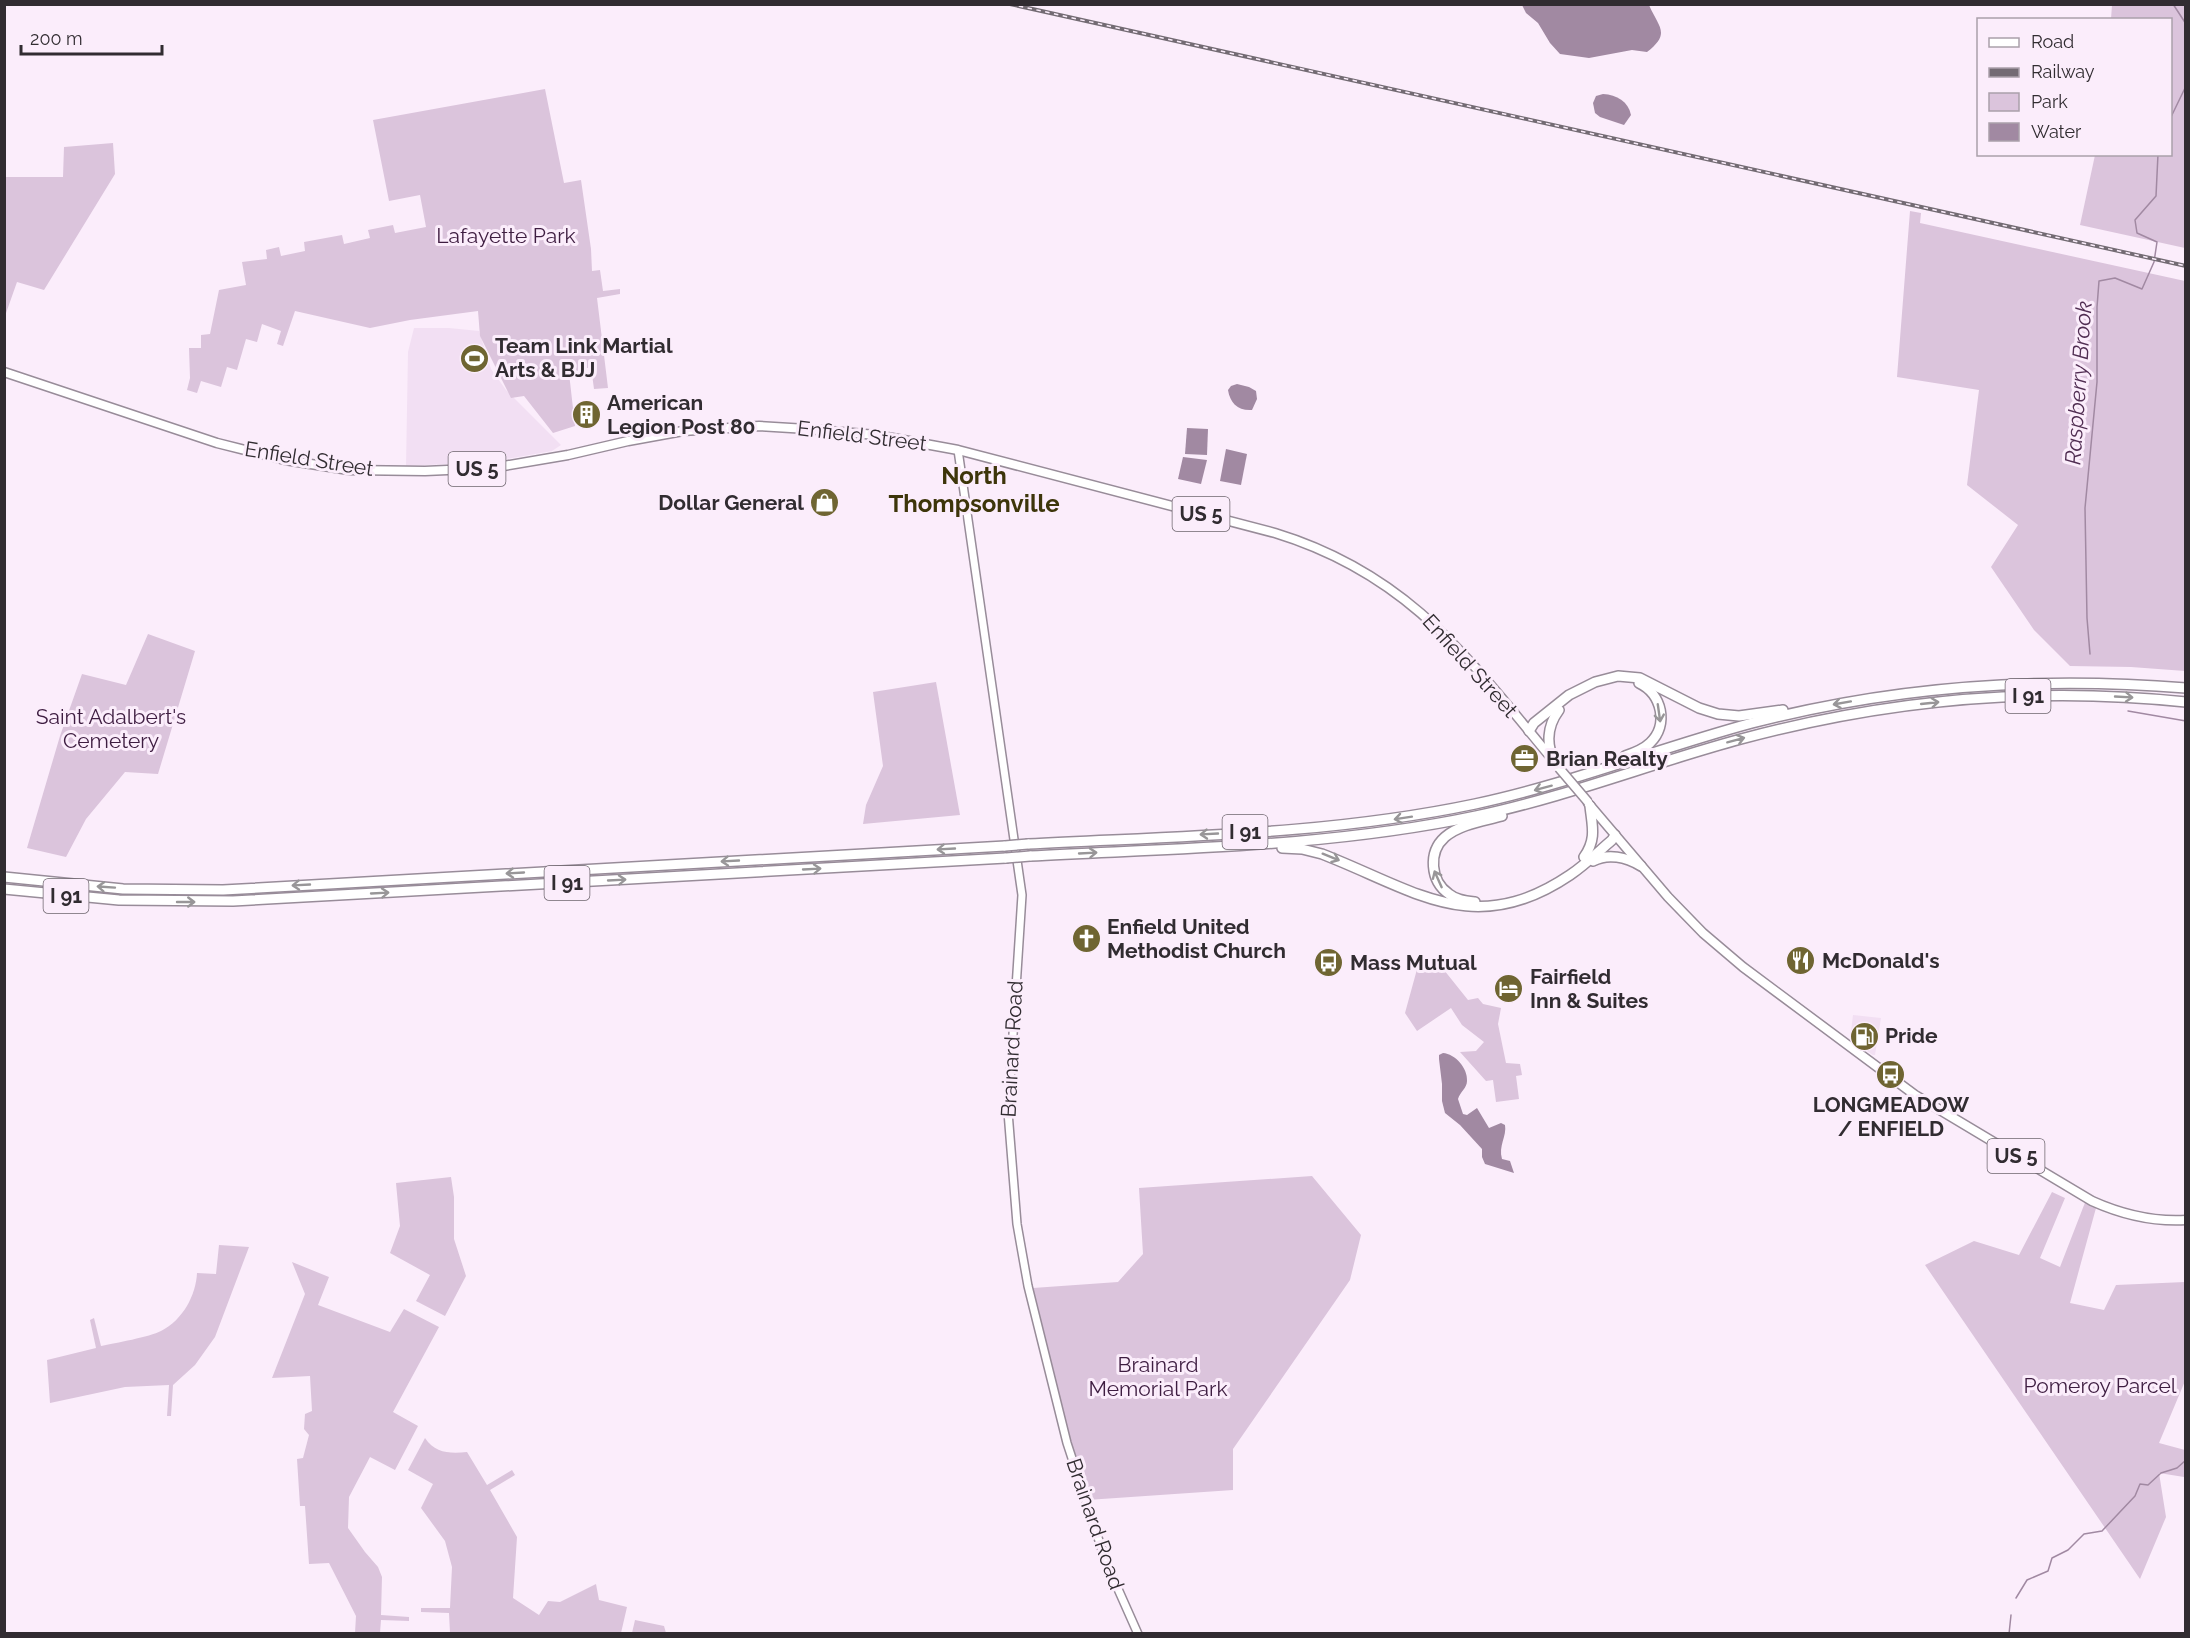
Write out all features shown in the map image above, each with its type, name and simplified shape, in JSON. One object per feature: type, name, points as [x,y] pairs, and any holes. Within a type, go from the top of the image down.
[{"type":"highway","points":[[1529,731],[1534,723],[1574,692],[1602,679],[1621,675],[1640,678],[1699,708],[1718,714],[1739,716],[1796,708],[1811,709]]},
{"type":"highway","points":[[1529,731],[1536,729],[1583,693],[1614,681],[1636,682],[1655,696],[1661,718],[1659,730],[1653,740],[1642,749],[1611,762],[1599,771]]},
{"type":"highway","name":"I 91","points":[[4,877],[123,889],[223,890],[1308,828],[1373,822],[1496,800],[1599,771],[1719,732],[1811,709],[1900,694],[1994,685],[2094,683],[2186,688]]},
{"type":"highway","name":"I 91","points":[[4,889],[119,900],[226,902],[1324,839],[1382,833],[1458,820],[1525,805],[1747,737],[1878,710],[1968,699],[2035,696],[2115,696],[2186,702]]},
{"type":"highway","points":[[1557,766],[1550,751],[1549,734],[1552,722],[1559,710]]},
{"type":"highway","points":[[1253,844],[1268,848],[1298,848],[1316,851],[1431,899],[1466,907],[1496,906],[1528,898],[1563,880],[1583,861],[1594,834],[1589,804]]},
{"type":"highway","points":[[1525,805],[1510,814],[1458,829],[1443,840],[1436,851],[1433,865],[1437,880],[1445,892],[1457,899],[1469,901],[1507,898],[1542,885],[1583,861],[1612,840],[1615,835]]},
{"type":"highway","points":[[1583,861],[1608,856],[1628,859],[1641,866]]},
{"type":"main road","name":"Enfield Street","points":[[4,372],[196,437],[285,460],[349,470],[425,471],[500,467],[683,431],[759,426],[876,435],[958,450],[1275,533],[1340,559],[1392,590],[1434,623],[1468,658],[1675,904],[1725,952],[1845,1043],[1915,1095],[2092,1201],[2112,1210],[2144,1219],[2186,1220]]},
{"type":"main road","name":"Brainard Road","points":[[958,450],[1022,895],[1008,1112],[1017,1224],[1029,1286],[1066,1443],[1106,1562],[1138,1634]]},
{"type":"shaded area","points":[[414,328],[479,331],[491,369],[506,390],[561,445],[552,451],[489,462],[406,466],[408,352]]},
{"type":"shaded area","points":[[1853,1015],[1881,1018],[1875,1055],[1850,1040]]},
{"type":"green space","points":[[2112,5],[2185,5],[2185,248],[2080,225],[2095,156],[2172,156],[2172,18],[2111,18]]},
{"type":"green space","name":"Lafayette Park","points":[[545,89],[564,183],[581,180],[592,271],[600,270],[603,291],[620,289],[620,294],[597,298],[608,388],[594,389],[591,367],[569,373],[575,426],[553,433],[524,396],[511,398],[480,336],[478,311],[370,328],[295,311],[283,346],[277,344],[281,331],[262,324],[257,342],[246,339],[237,370],[227,367],[221,387],[201,381],[197,393],[187,390],[190,378],[189,348],[201,348],[201,335],[210,334],[219,290],[246,285],[242,262],[267,259],[266,250],[279,247],[281,256],[305,251],[304,242],[342,235],[344,244],[370,238],[368,230],[393,225],[395,233],[426,227],[420,195],[389,201],[373,120]]},
{"type":"green space","points":[[113,143],[115,174],[44,290],[17,282],[5,316],[5,177],[63,177],[64,147]]},
{"type":"green space","points":[[1910,211],[1921,213],[1920,223],[2185,281],[2185,671],[2070,666],[2034,630],[1991,567],[2018,525],[1967,485],[1979,390],[1897,377]]},
{"type":"green space","name":"Saint Adalbert's Cemetery","points":[[148,634],[195,651],[158,774],[125,772],[86,819],[66,857],[27,848],[60,736],[82,674],[126,685]]},
{"type":"green space","points":[[936,682],[960,815],[863,824],[866,805],[883,766],[873,692]]},
{"type":"green space","points":[[1418,959],[1446,962],[1444,970],[1468,1000],[1478,998],[1483,1004],[1501,1008],[1498,1024],[1506,1063],[1520,1064],[1522,1075],[1516,1076],[1519,1099],[1496,1102],[1493,1080],[1486,1081],[1460,1052],[1476,1051],[1484,1042],[1462,1025],[1451,1008],[1417,1031],[1405,1013]]},
{"type":"green space","name":"Brainard Memorial Park","points":[[1312,1176],[1361,1235],[1350,1280],[1233,1449],[1233,1490],[1087,1500],[1074,1461],[1033,1288],[1118,1282],[1143,1254],[1139,1188]]},
{"type":"green space","points":[[451,1177],[454,1197],[454,1239],[466,1276],[445,1316],[416,1301],[430,1275],[390,1253],[400,1226],[396,1183]]},
{"type":"green space","name":"Pomeroy Parcel","points":[[2052,1192],[2065,1198],[2040,1258],[2060,1267],[2086,1200],[2096,1208],[2070,1303],[2104,1310],[2116,1285],[2185,1282],[2185,1381],[2159,1443],[2185,1450],[2185,1474],[2184,1477],[2159,1473],[2166,1517],[2140,1579],[1925,1265],[1974,1241],[2019,1255]]},
{"type":"green space","points":[[219,1245],[249,1247],[215,1337],[195,1365],[173,1385],[171,1416],[167,1416],[169,1385],[125,1387],[50,1403],[47,1360],[96,1348],[90,1320],[94,1318],[101,1346],[149,1335],[169,1326],[187,1306],[194,1290],[197,1273],[216,1274]]},
{"type":"green space","points":[[292,1262],[329,1277],[318,1305],[390,1332],[404,1309],[439,1327],[393,1412],[418,1426],[395,1470],[370,1457],[349,1497],[348,1528],[378,1567],[382,1577],[381,1615],[409,1617],[409,1621],[381,1620],[380,1633],[355,1633],[356,1616],[329,1563],[309,1564],[305,1506],[300,1506],[297,1459],[303,1458],[309,1435],[304,1429],[305,1414],[312,1411],[310,1376],[272,1378],[305,1294]]},
{"type":"green space","points":[[425,1438],[438,1450],[455,1453],[467,1452],[487,1485],[512,1470],[515,1475],[490,1490],[517,1537],[513,1598],[539,1615],[548,1601],[560,1602],[596,1584],[599,1600],[627,1607],[621,1633],[450,1633],[449,1613],[421,1612],[421,1608],[450,1608],[452,1567],[445,1541],[421,1508],[433,1484],[408,1470]]},
{"type":"green space","points":[[635,1620],[664,1626],[666,1633],[632,1633]]},
{"type":"water","points":[[1522,5],[1649,5],[1661,30],[1661,35],[1647,52],[1632,50],[1589,58],[1560,54]]},
{"type":"water","points":[[1603,94],[1617,97],[1625,102],[1631,115],[1624,125],[1595,113],[1593,103],[1596,96]]},
{"type":"water","points":[[1237,384],[1256,391],[1257,399],[1252,410],[1239,408],[1231,399],[1228,390]]},
{"type":"water","points":[[1187,428],[1208,429],[1207,455],[1185,454]]},
{"type":"water","points":[[1226,449],[1247,454],[1241,485],[1220,481]]},
{"type":"water","points":[[1183,457],[1207,460],[1201,484],[1178,479]]},
{"type":"water","points":[[1443,1053],[1456,1059],[1467,1076],[1467,1083],[1458,1099],[1463,1114],[1467,1115],[1477,1108],[1489,1128],[1501,1123],[1505,1125],[1501,1154],[1502,1159],[1510,1161],[1514,1173],[1485,1164],[1482,1149],[1460,1125],[1445,1113],[1439,1059],[1439,1055]]},
{"type":"waterway","name":"Raspberry Brook","points":[[2173,4],[2186,24]]},
{"type":"waterway","name":"Raspberry Brook","points":[[2172,115],[2186,86]]},
{"type":"waterway","name":"Raspberry Brook","points":[[2090,654],[2085,508],[2097,382],[2099,281],[2115,278],[2142,289],[2154,262],[2157,242],[2137,233],[2135,220],[2156,196],[2158,156]]},
{"type":"waterway","name":"Raspberry Brook","points":[[2128,711],[2186,721]]},
{"type":"waterway","name":"Raspberry Brook","points":[[2016,1598],[2027,1580],[2048,1571],[2052,1558],[2068,1550],[2084,1534],[2102,1531],[2135,1496],[2140,1484],[2148,1485],[2161,1473],[2177,1468],[2186,1460]]},
{"type":"waterway","name":"Raspberry Brook","points":[[2009,1634],[2011,1615]]},
{"type":"railway","points":[[1010,4],[2186,266]]},
{"type":"place","name":"Team Link Martial Arts & BJJ","points":[[474,358]]},
{"type":"place","name":"American Legion Post 80","points":[[586,415]]},
{"type":"place","name":"Dollar General","points":[[825,503]]},
{"type":"place","name":"Brian Realty","points":[[1525,759]]},
{"type":"place","name":"Enfield United Methodist Church","points":[[1086,939]]},
{"type":"place","name":"McDonald's","points":[[1801,961]]},
{"type":"place","name":"Mass Mutual","points":[[1329,963]]},
{"type":"place","name":"Fairfield Inn & Suites","points":[[1509,989]]},
{"type":"place","name":"Pride","points":[[1864,1036]]},
{"type":"place","name":"LONGMEADOW / ENFIELD","points":[[1891,1074]]},
{"type":"district","name":"North Thompsonville","points":[[974,490]]}]
